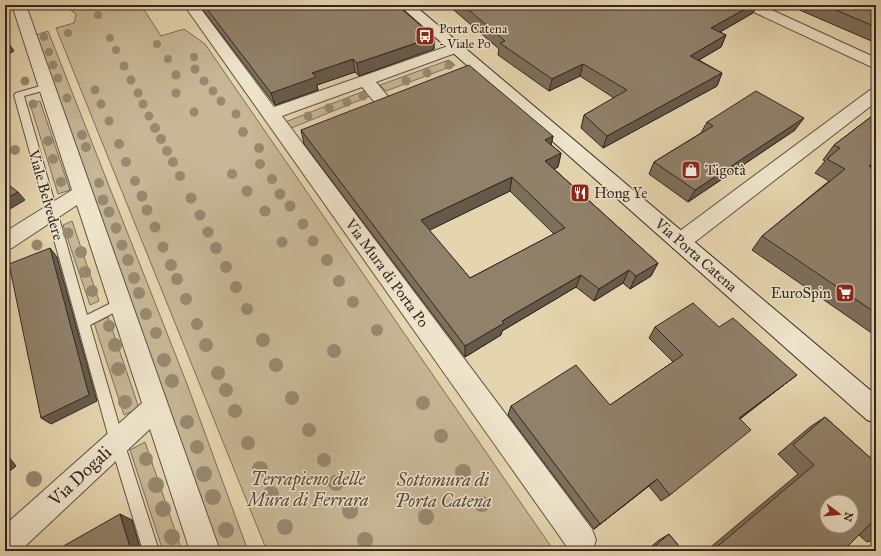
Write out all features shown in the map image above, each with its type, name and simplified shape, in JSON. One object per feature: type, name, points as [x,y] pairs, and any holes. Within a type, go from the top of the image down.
[{"type":"street","name":"Via Mura di Porta Po","points":[[192,5],[271,114],[298,138],[582,540]]},
{"type":"street","name":"Via Porta Catena","points":[[406,5],[456,48],[472,71],[680,242],[876,411]]},
{"type":"street","points":[[752,5],[876,64]]},
{"type":"street","points":[[16,6],[47,87],[205,551]]},
{"type":"street","points":[[271,114],[456,48]]},
{"type":"street","points":[[366,81],[386,104]]},
{"type":"street","points":[[680,242],[876,94]]},
{"type":"street","points":[[5,242],[83,192]]},
{"type":"street","name":"Via Dogali","points":[[5,545],[156,407]]},
{"type":"lane","name":"Viale Belvedere","points":[[47,87],[18,96],[116,442],[151,551]]},
{"type":"lane","points":[[83,323],[121,303]]},
{"type":"green space","points":[[64,5],[141,5],[161,36],[184,29],[205,44],[554,551],[267,551],[56,28],[74,23],[76,14]]},
{"type":"green space","points":[[48,31],[187,384],[248,551],[217,551],[36,35]]},
{"type":"green space","points":[[449,60],[455,65],[386,91],[380,85]]},
{"type":"green space","points":[[364,91],[370,96],[289,129],[283,123]]},
{"type":"green space","points":[[40,101],[70,190],[58,194],[30,104]]},
{"type":"green space","points":[[72,221],[99,301],[90,305],[63,225]]},
{"type":"green space","points":[[108,317],[139,408],[124,415],[94,323]]},
{"type":"green space","points":[[145,442],[182,551],[163,551],[130,450]]},
{"type":"building","points":[[204,5],[397,5],[434,37],[357,63],[353,59],[312,73],[316,77],[271,93]]},
{"type":"building","points":[[463,5],[752,5],[711,28],[726,35],[690,56],[722,73],[607,136],[584,115],[627,90],[583,64],[552,79],[500,43],[505,41]]},
{"type":"building","points":[[824,5],[876,5],[876,27]]},
{"type":"building","points":[[469,65],[553,136],[545,140],[561,153],[545,161],[658,263],[636,276],[629,270],[599,289],[581,275],[502,321],[504,323],[465,346],[301,130]],"holes":[[[512,177],[565,228],[470,278],[421,220]]]},
{"type":"building","points":[[756,91],[804,118],[695,190],[654,162],[713,126],[707,122]]},
{"type":"building","points":[[876,113],[876,160],[869,166],[876,170],[876,313],[762,236],[845,169],[827,159],[840,148],[834,145]]},
{"type":"building","points":[[5,182],[18,192],[5,199]]},
{"type":"building","points":[[50,248],[89,395],[41,418],[9,264]]},
{"type":"building","points":[[693,303],[719,327],[733,318],[797,375],[739,418],[751,430],[670,495],[657,479],[600,524],[511,406],[576,365],[610,405],[683,355],[655,327]]},
{"type":"building","points":[[825,417],[876,463],[876,526],[872,522],[843,551],[712,551],[814,465],[793,445]]},
{"type":"building","points":[[120,514],[130,547],[133,551],[60,551],[60,548]]},
{"type":"building","points":[[669,534],[683,551],[649,551]]},
{"type":"place","name":"Porta Catena - Viale Po","points":[[425,36]]},
{"type":"place","name":"Tigotà","points":[[691,170]]},
{"type":"place","name":"Hong Ye","points":[[580,193]]},
{"type":"place","name":"EuroSpin","points":[[845,293]]},
{"type":"park label","name":"Terrapieno delle Mura di Ferrara","points":[[308,489]]},
{"type":"park label","name":"Sottomura di Porta Catena","points":[[443,490]]}]
